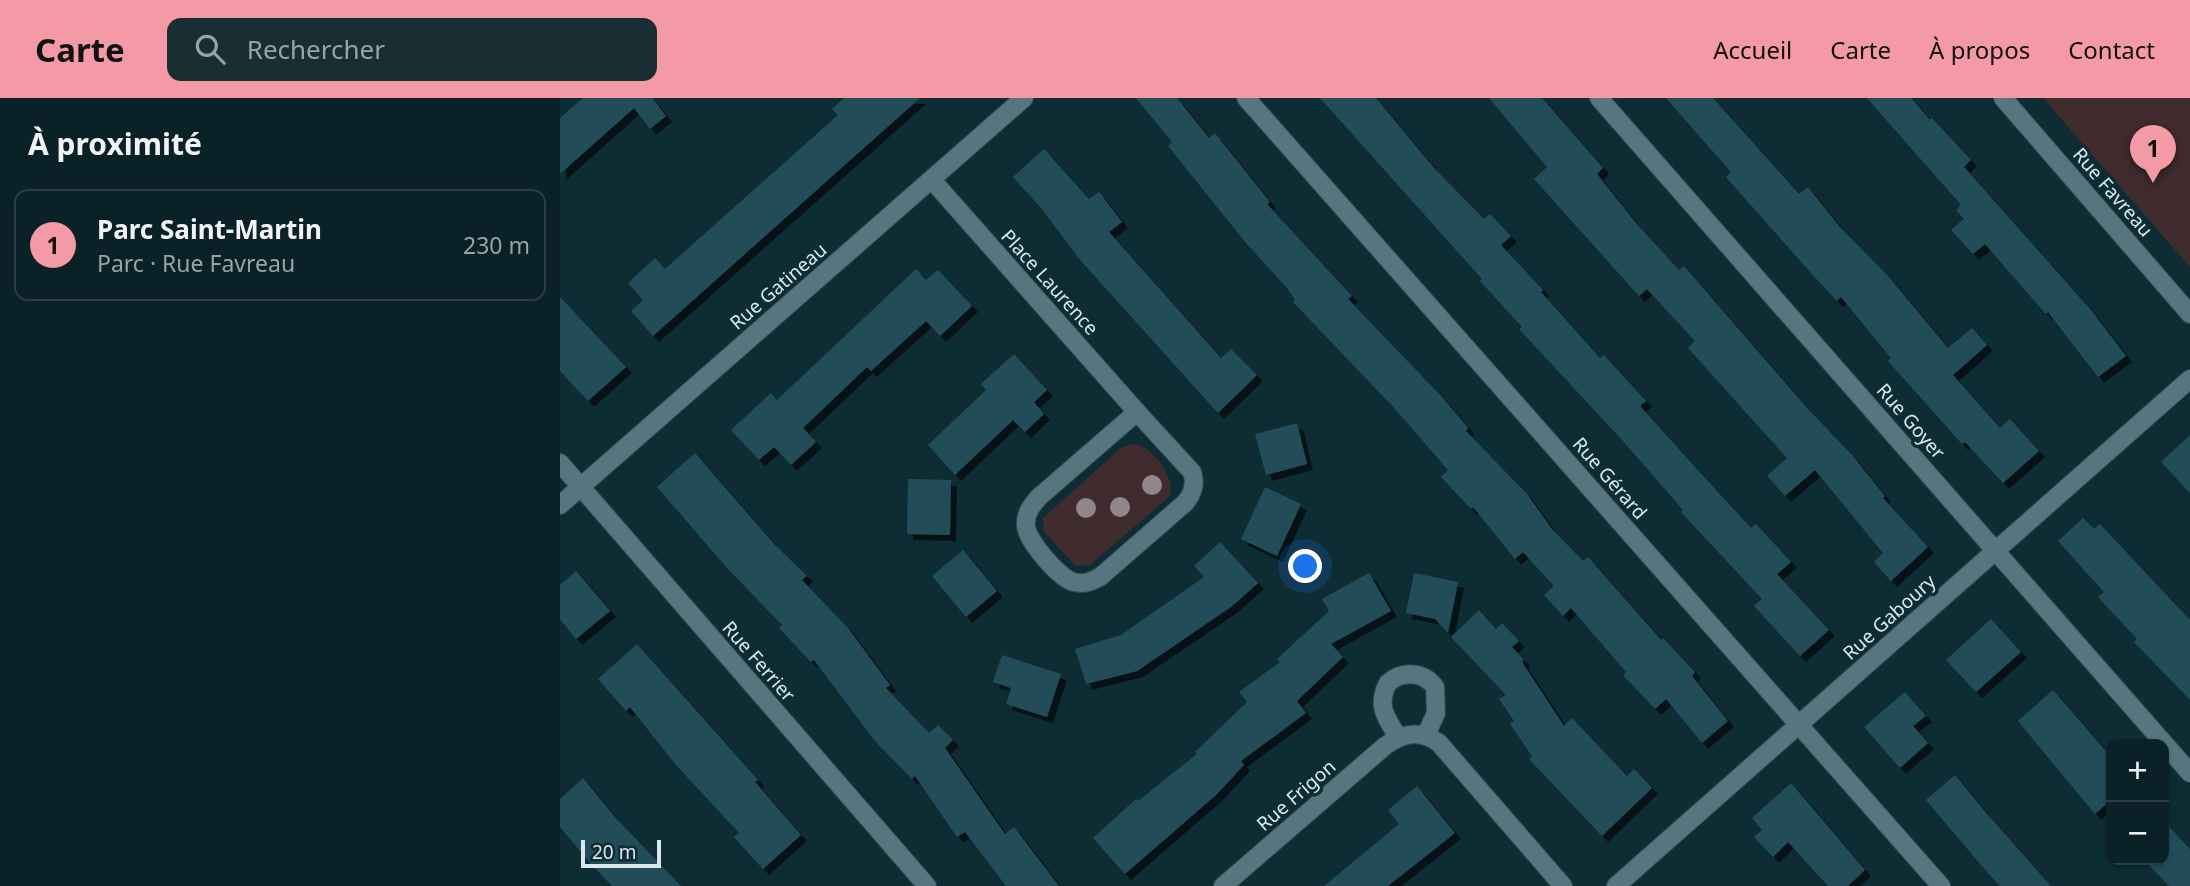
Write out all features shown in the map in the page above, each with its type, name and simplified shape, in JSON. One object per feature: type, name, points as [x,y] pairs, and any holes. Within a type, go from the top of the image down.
[{"type":"street","name":"Rue Gatineau","points":[[560,505],[1024,98]]},
{"type":"street","name":"Rue Gérard","points":[[1246,98],[1941,886]]},
{"type":"street","name":"Rue Goyer","points":[[1599,98],[2190,773]]},
{"type":"street","name":"Rue Favreau","points":[[2003,98],[2190,314]]},
{"type":"street","name":"Place Laurence","points":[[932,180],[1192,472],[1194,482],[1185,503],[1100,577],[1087,583],[1072,582],[1057,571],[1031,538],[1026,525],[1028,510],[1039,497],[1137,412]]},
{"type":"street","name":"Rue Gaboury","points":[[1616,886],[2190,379]]},
{"type":"street","name":"Rue Ferrier","points":[[560,463],[927,886]]},
{"type":"street","points":[[1426,735],[1436,713],[1435,687],[1425,678],[1408,674],[1388,683],[1381,699],[1384,716],[1398,737],[1426,735],[1439,743],[1563,886]]},
{"type":"street","name":"Rue Frigon","points":[[1223,886],[1398,737]]},
{"type":"shaded area","points":[[2043,98],[2190,98],[2190,267]]},
{"type":"shaded area","points":[[1132,444],[1147,450],[1161,464],[1170,481],[1169,497],[1090,565],[1076,566],[1044,532],[1043,518],[1121,448]]},
{"type":"building","points":[[583,98],[652,98],[666,116],[650,129],[634,108],[560,174],[560,118]]},
{"type":"building","points":[[844,98],[920,98],[653,336],[631,311],[643,300],[628,283],[655,258],[665,269],[838,115],[832,109]]},
{"type":"building","points":[[1136,98],[1177,98],[1209,138],[1215,133],[1270,202],[1267,204],[1352,296],[1348,299],[1442,397],[1468,428],[1466,431],[1527,494],[1552,529],[1583,561],[1588,557],[1661,640],[1663,638],[1695,672],[1692,676],[1728,721],[1702,743],[1666,699],[1655,709],[1623,675],[1626,672],[1571,608],[1563,616],[1544,595],[1554,586],[1523,552],[1515,559],[1473,507],[1471,509],[1441,477],[1448,470],[1397,411],[1293,302],[1295,300],[1287,288],[1246,243],[1168,146],[1172,142]]},
{"type":"building","points":[[1320,98],[1376,98],[1434,168],[1484,219],[1490,214],[1511,236],[1501,245],[1543,290],[1541,292],[1600,358],[1604,355],[1646,401],[1640,406],[1751,528],[1756,524],[1791,562],[1777,574],[1829,630],[1800,656],[1754,606],[1762,599],[1681,512],[1683,510],[1623,441],[1519,329],[1522,327],[1480,281],[1482,279]]},
{"type":"building","points":[[1489,98],[1542,98],[1603,168],[1597,174],[1636,223],[1679,270],[1684,266],[1807,408],[1852,455],[1885,496],[1883,498],[1928,547],[1891,581],[1874,562],[1883,553],[1815,470],[1785,496],[1767,476],[1787,458],[1688,348],[1695,341],[1647,289],[1639,296],[1534,179],[1547,167]]},
{"type":"building","points":[[1666,98],[1713,98],[1799,194],[1808,187],[1839,226],[1888,276],[1948,348],[1972,328],[1987,345],[1953,375],[2000,428],[2010,419],[2039,451],[2003,483],[1965,442],[1962,444],[1888,361],[1891,358],[1841,297],[1837,301],[1726,177],[1731,172]]},
{"type":"building","points":[[1867,98],[1911,98],[1930,120],[1932,118],[1971,160],[1964,167],[2091,310],[2126,356],[2098,377],[2048,312],[2046,314],[1985,244],[1973,254],[1951,230],[1964,219],[1956,210],[1961,205]]},
{"type":"building","points":[[1044,149],[1089,199],[1099,192],[1122,222],[1109,232],[1221,358],[1231,349],[1257,375],[1218,413],[1081,261],[1041,208],[1013,177]]},
{"type":"building","points":[[916,269],[926,280],[938,270],[972,306],[940,336],[926,321],[871,371],[867,367],[803,428],[816,442],[791,465],[774,447],[759,460],[731,430],[771,393],[777,400]]},
{"type":"building","points":[[560,297],[626,367],[588,401],[560,371]]},
{"type":"building","points":[[1014,354],[1047,390],[1034,402],[1044,414],[1025,432],[1013,420],[955,475],[928,445],[986,390],[981,384]]},
{"type":"building","points":[[1297,423],[1307,464],[1266,475],[1255,434]]},
{"type":"building","points":[[2190,435],[2190,493],[2161,462]]},
{"type":"building","points":[[695,453],[774,544],[807,576],[802,580],[848,628],[890,685],[886,688],[929,733],[938,725],[953,740],[945,748],[1005,834],[1014,827],[1059,886],[1006,886],[965,832],[957,837],[915,776],[912,779],[874,740],[814,660],[811,662],[779,628],[782,625],[728,569],[657,487]]},
{"type":"building","points":[[908,479],[951,480],[950,535],[907,534]]},
{"type":"building","points":[[1265,487],[1301,504],[1277,556],[1241,539]]},
{"type":"building","points":[[2083,518],[2094,529],[2100,524],[2190,620],[2190,700],[2134,642],[2137,639],[2098,597],[2104,592],[2058,541]]},
{"type":"building","points":[[1220,542],[1258,583],[1231,607],[1137,671],[1086,684],[1075,649],[1121,635],[1204,577],[1194,566]]},
{"type":"building","points":[[963,550],[997,591],[966,617],[932,576]]},
{"type":"building","points":[[576,571],[610,611],[576,639],[560,619],[560,585]]},
{"type":"building","points":[[1369,573],[1391,611],[1331,644],[1343,657],[1297,701],[1306,713],[1241,761],[1244,765],[1216,795],[1125,874],[1093,838],[1136,799],[1138,801],[1197,754],[1195,752],[1247,702],[1239,692],[1280,662],[1277,659],[1329,611],[1322,599]]},
{"type":"building","points":[[1414,573],[1458,582],[1448,633],[1435,619],[1406,613]]},
{"type":"building","points":[[1479,610],[1496,629],[1502,623],[1519,641],[1512,647],[1524,660],[1522,662],[1564,726],[1572,718],[1627,776],[1634,769],[1652,788],[1602,836],[1529,759],[1532,756],[1510,724],[1514,721],[1499,699],[1506,695],[1451,637]]},
{"type":"building","points":[[1991,619],[2021,652],[1976,692],[1946,660]]},
{"type":"building","points":[[637,644],[758,780],[755,782],[801,835],[763,869],[734,837],[739,833],[676,765],[630,707],[626,711],[598,679]]},
{"type":"building","points":[[1002,655],[1061,674],[1047,717],[1006,704],[1011,688],[993,682]]},
{"type":"building","points":[[2053,690],[2106,751],[2106,804],[2095,814],[2018,721]]},
{"type":"building","points":[[1905,692],[1926,716],[1913,726],[1928,743],[1900,768],[1864,727]]},
{"type":"building","points":[[1955,775],[2051,886],[2000,886],[1981,865],[1926,800]]},
{"type":"building","points":[[583,778],[614,816],[681,886],[612,886],[591,864],[560,827],[560,799]]},
{"type":"building","points":[[1791,783],[1865,870],[1848,886],[1828,886],[1788,842],[1773,857],[1754,837],[1762,830],[1752,818]]},
{"type":"building","points":[[1417,786],[1455,833],[1388,886],[1324,886],[1399,824],[1388,810]]},
{"type":"building","points":[[2169,826],[2190,849],[2190,886],[2169,886],[2149,865],[2169,865]]},
{"type":"place","name":"Parc Saint-Martin","points":[[2153,183]]}]
